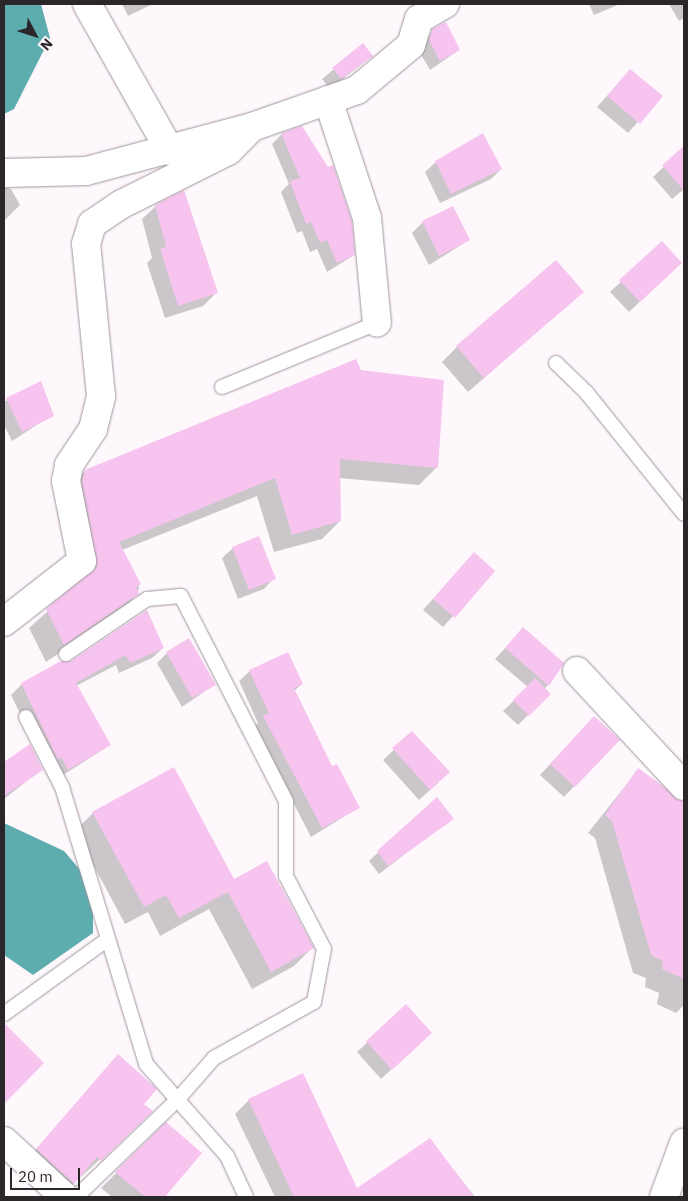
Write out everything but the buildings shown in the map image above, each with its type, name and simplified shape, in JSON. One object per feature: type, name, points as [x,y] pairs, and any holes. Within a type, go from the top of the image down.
[{"type":"street","points":[[87,4],[170,151]]},
{"type":"street","points":[[4,173],[86,171],[170,151],[252,127],[357,90],[411,45],[419,19],[446,4]]},
{"type":"street","points":[[328,100],[367,218],[377,323]]},
{"type":"street","points":[[4,622],[82,561],[66,481],[69,465],[97,420],[101,396],[86,244],[92,224],[122,204],[228,150],[252,127]]},
{"type":"street","points":[[577,671],[684,786]]},
{"type":"street","points":[[4,1141],[65,1197]]},
{"type":"street","points":[[664,1197],[684,1143]]},
{"type":"lane","points":[[222,387],[377,323]]},
{"type":"lane","points":[[556,363],[586,392],[684,514]]},
{"type":"lane","points":[[66,654],[146,599],[182,596],[286,801],[286,876],[324,949],[314,1002],[214,1058],[178,1100],[76,1197]]},
{"type":"lane","points":[[26,717],[62,787],[146,1064],[227,1156],[246,1197]]},
{"type":"lane","points":[[4,1014],[108,938]]},
{"type":"water","points":[[4,4],[41,4],[50,38],[14,109],[4,114]]},
{"type":"water","points":[[4,823],[64,851],[93,885],[93,933],[33,975],[4,955]]}]
